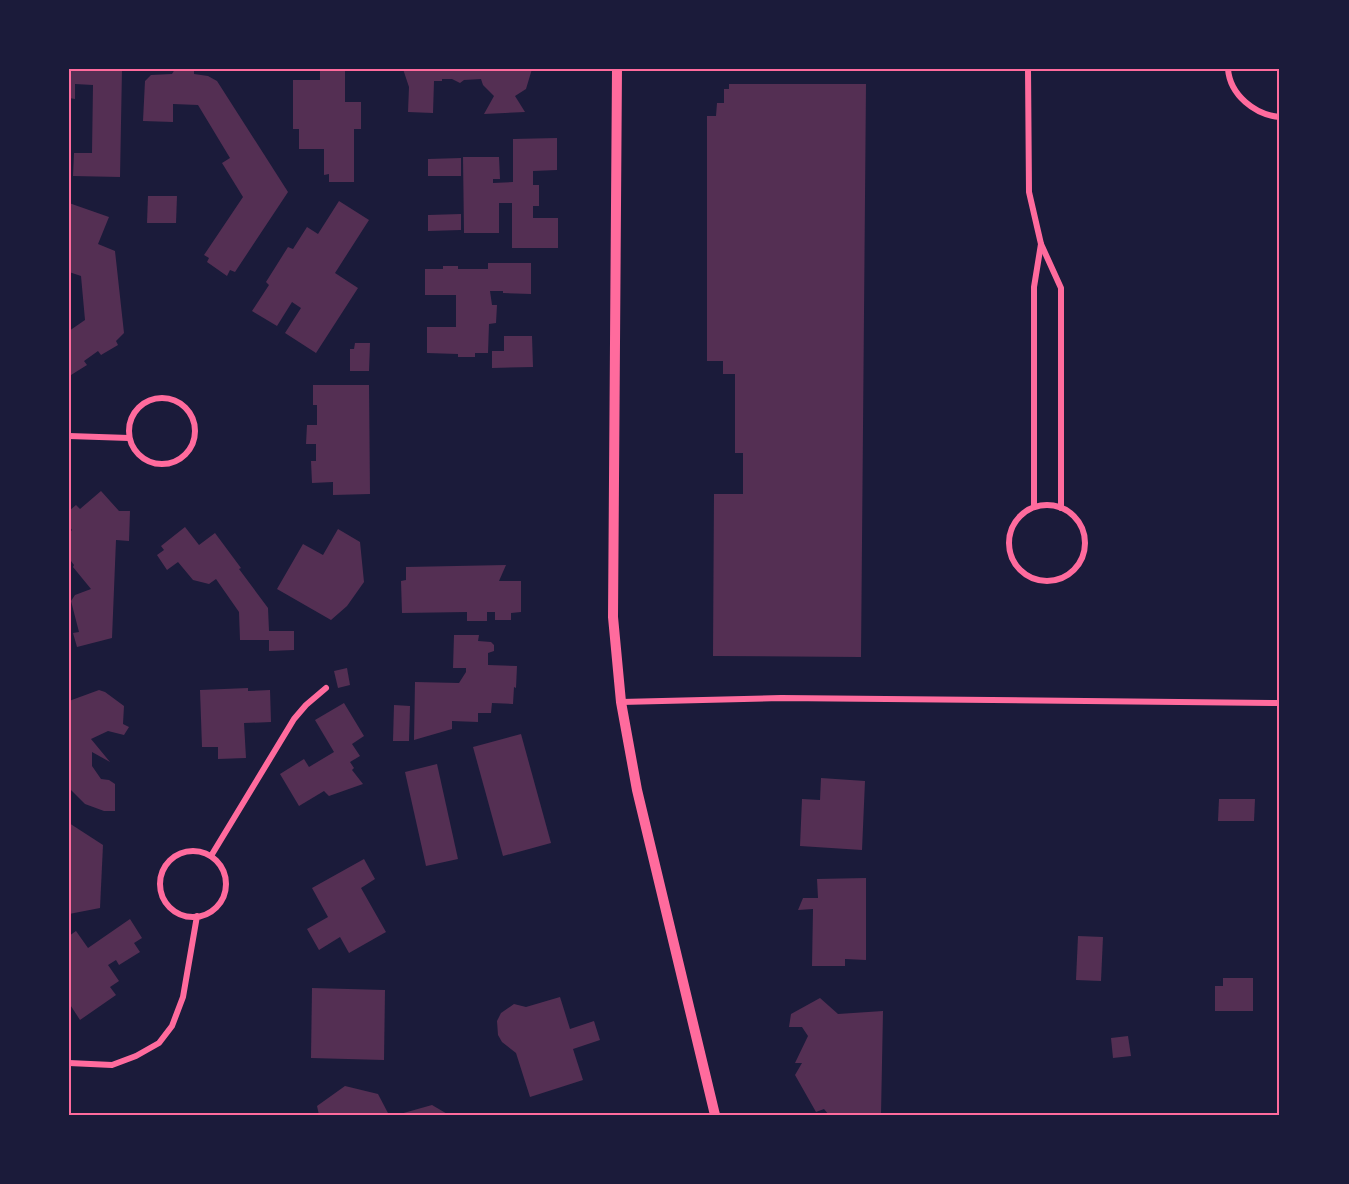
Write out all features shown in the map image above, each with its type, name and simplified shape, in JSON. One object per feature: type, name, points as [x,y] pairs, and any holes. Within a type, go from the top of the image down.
[{"type":"street","points":[[617,69],[613,617],[621,702],[637,790],[715,1115]]},
{"type":"street","points":[[1028,69],[1029,192],[1041,244],[1061,288],[1061,507]]},
{"type":"street","points":[[1228,69],[1233,85],[1251,108],[1262,114],[1280,117]]},
{"type":"street","points":[[1034,507],[1034,287],[1041,244]]},
{"type":"street","points":[[159,398],[171,399],[181,404],[189,412],[194,423],[191,445],[184,455],[164,464],[153,463],[142,458],[134,450],[129,438],[132,417],[148,401],[159,398]]},
{"type":"street","points":[[69,436],[129,438]]},
{"type":"street","points":[[1046,505],[1061,507],[1079,521],[1085,533],[1086,546],[1083,558],[1076,569],[1066,577],[1053,581],[1041,581],[1029,577],[1012,559],[1009,547],[1014,523],[1034,507],[1046,505]]},
{"type":"street","points":[[211,856],[294,719],[326,688]]},
{"type":"street","points":[[621,702],[781,698],[1280,703]]},
{"type":"street","points":[[200,851],[211,856],[220,863],[225,873],[224,897],[218,906],[208,913],[186,916],[175,912],[161,894],[162,871],[178,854],[200,851]]},
{"type":"street","points":[[69,1063],[112,1065],[136,1056],[159,1043],[172,1026],[183,997],[197,916]]},
{"type":"building","points":[[69,69],[122,69],[120,177],[73,176],[74,153],[92,153],[93,85],[75,84],[75,99],[69,98]]},
{"type":"building","points":[[175,69],[194,69],[194,74],[208,76],[217,81],[288,192],[235,272],[230,270],[227,276],[207,262],[209,258],[204,255],[243,197],[222,163],[230,158],[198,105],[173,104],[173,122],[143,121],[145,81],[151,75],[172,74]]},
{"type":"building","points":[[320,69],[345,69],[345,102],[361,102],[361,129],[354,129],[354,182],[329,182],[329,174],[324,175],[324,149],[299,149],[299,129],[293,129],[293,80],[320,80]]},
{"type":"building","points":[[403,69],[532,69],[526,89],[515,96],[525,112],[484,114],[494,96],[483,85],[481,79],[464,80],[460,83],[452,79],[442,79],[442,81],[434,81],[433,113],[408,112],[409,87]]},
{"type":"building","points":[[729,84],[866,84],[861,657],[713,656],[714,494],[743,494],[743,453],[735,453],[735,374],[723,374],[723,361],[707,361],[707,116],[716,116],[717,103],[724,103],[724,89],[729,89]]},
{"type":"building","points":[[557,138],[557,170],[533,171],[533,185],[539,185],[539,206],[533,206],[533,218],[558,218],[558,248],[512,248],[512,203],[499,203],[499,233],[464,233],[463,157],[499,157],[500,179],[493,179],[493,183],[513,182],[513,139]]},
{"type":"building","points":[[461,158],[461,176],[428,176],[428,159]]},
{"type":"building","points":[[148,196],[177,196],[176,223],[147,223]]},
{"type":"building","points":[[339,201],[369,220],[335,273],[358,288],[316,353],[285,333],[301,308],[292,302],[277,326],[252,311],[269,285],[266,282],[288,247],[293,249],[307,227],[318,234]]},
{"type":"building","points":[[69,203],[109,217],[98,244],[115,251],[124,333],[116,341],[118,345],[101,355],[98,351],[84,361],[87,365],[71,375],[69,373],[69,331],[85,320],[81,276],[69,272]]},
{"type":"building","points":[[461,214],[461,230],[428,231],[428,215]]},
{"type":"building","points":[[488,263],[531,263],[531,294],[490,291],[492,305],[497,305],[496,323],[489,324],[488,353],[475,353],[475,357],[458,357],[458,354],[427,353],[427,327],[456,327],[456,295],[425,295],[425,269],[458,266],[458,269],[488,269]]},
{"type":"building","points":[[504,336],[532,336],[533,367],[492,368],[492,351],[504,351]]},
{"type":"building","points":[[355,343],[370,343],[369,371],[350,371],[350,349],[354,349]]},
{"type":"building","points":[[313,385],[369,385],[370,494],[333,495],[333,482],[312,483],[311,461],[316,461],[316,444],[306,444],[307,425],[317,425],[317,405],[313,405]]},
{"type":"building","points":[[101,491],[119,511],[130,511],[129,541],[116,540],[112,638],[77,647],[73,633],[79,632],[71,601],[75,595],[91,589],[73,567],[71,561],[69,563],[69,533],[72,530],[69,526],[69,511],[76,505],[80,509]]},
{"type":"building","points":[[185,527],[199,545],[215,533],[268,608],[269,631],[294,631],[294,650],[269,651],[269,640],[240,640],[239,612],[216,579],[209,584],[193,580],[178,562],[167,570],[157,555],[164,550],[161,546]]},
{"type":"building","points":[[338,529],[360,542],[364,582],[347,606],[331,620],[277,589],[303,544],[323,555]]},
{"type":"building","points":[[506,565],[499,581],[521,581],[521,612],[511,613],[511,620],[495,620],[495,612],[487,612],[487,621],[467,621],[467,612],[402,613],[401,581],[406,580],[406,567]]},
{"type":"building","points":[[454,635],[479,635],[478,641],[491,642],[494,645],[494,651],[488,653],[488,665],[517,666],[513,704],[492,703],[491,713],[478,713],[478,722],[452,721],[452,729],[414,740],[415,682],[459,683],[466,672],[466,668],[453,668]]},
{"type":"building","points":[[347,668],[350,685],[338,688],[334,671]]},
{"type":"building","points":[[248,688],[248,691],[270,690],[271,722],[244,723],[246,758],[218,759],[218,747],[202,747],[200,690]]},
{"type":"building","points":[[99,690],[124,706],[123,724],[129,727],[124,735],[108,731],[91,739],[110,762],[92,752],[92,766],[101,779],[115,784],[115,811],[104,811],[85,804],[69,788],[69,701]]},
{"type":"building","points":[[344,703],[364,736],[352,744],[360,756],[350,762],[354,768],[352,770],[363,784],[329,796],[324,791],[299,806],[280,774],[304,759],[309,767],[334,752],[315,720]]},
{"type":"building","points":[[394,705],[410,706],[409,741],[393,741]]},
{"type":"building","points":[[521,734],[551,843],[503,856],[473,747]]},
{"type":"building","points":[[437,764],[458,859],[426,866],[405,772]]},
{"type":"building","points":[[821,778],[865,781],[862,850],[800,846],[802,799],[820,800]]},
{"type":"building","points":[[1219,799],[1255,799],[1254,821],[1218,821]]},
{"type":"building","points":[[69,823],[103,845],[100,908],[69,914]]},
{"type":"building","points":[[364,859],[375,879],[361,888],[386,932],[349,953],[340,937],[319,950],[307,929],[328,917],[312,888]]},
{"type":"building","points":[[866,878],[866,960],[845,959],[845,966],[812,966],[813,909],[798,910],[803,898],[818,898],[817,879]]},
{"type":"building","points":[[130,919],[142,938],[134,943],[140,952],[119,965],[116,960],[108,965],[119,981],[110,987],[116,995],[80,1020],[69,1003],[69,936],[76,931],[88,948]]},
{"type":"building","points":[[1078,936],[1103,937],[1101,981],[1076,980]]},
{"type":"building","points":[[1223,978],[1253,978],[1253,1011],[1215,1011],[1215,986],[1223,986]]},
{"type":"building","points":[[312,988],[385,990],[384,1060],[311,1058]]},
{"type":"building","points":[[560,997],[570,1029],[594,1021],[600,1040],[573,1049],[583,1080],[530,1097],[516,1053],[502,1042],[498,1035],[497,1021],[501,1013],[514,1004],[526,1007]]},
{"type":"building","points":[[820,998],[838,1014],[883,1011],[881,1115],[829,1115],[824,1109],[816,1112],[795,1075],[802,1063],[795,1063],[808,1036],[802,1027],[789,1027],[791,1014]]},
{"type":"building","points":[[1128,1036],[1131,1056],[1113,1058],[1111,1038]]},
{"type":"building","points":[[345,1086],[378,1094],[389,1115],[319,1115],[317,1106]]},
{"type":"building","points":[[432,1105],[449,1115],[400,1115],[400,1114]]}]
